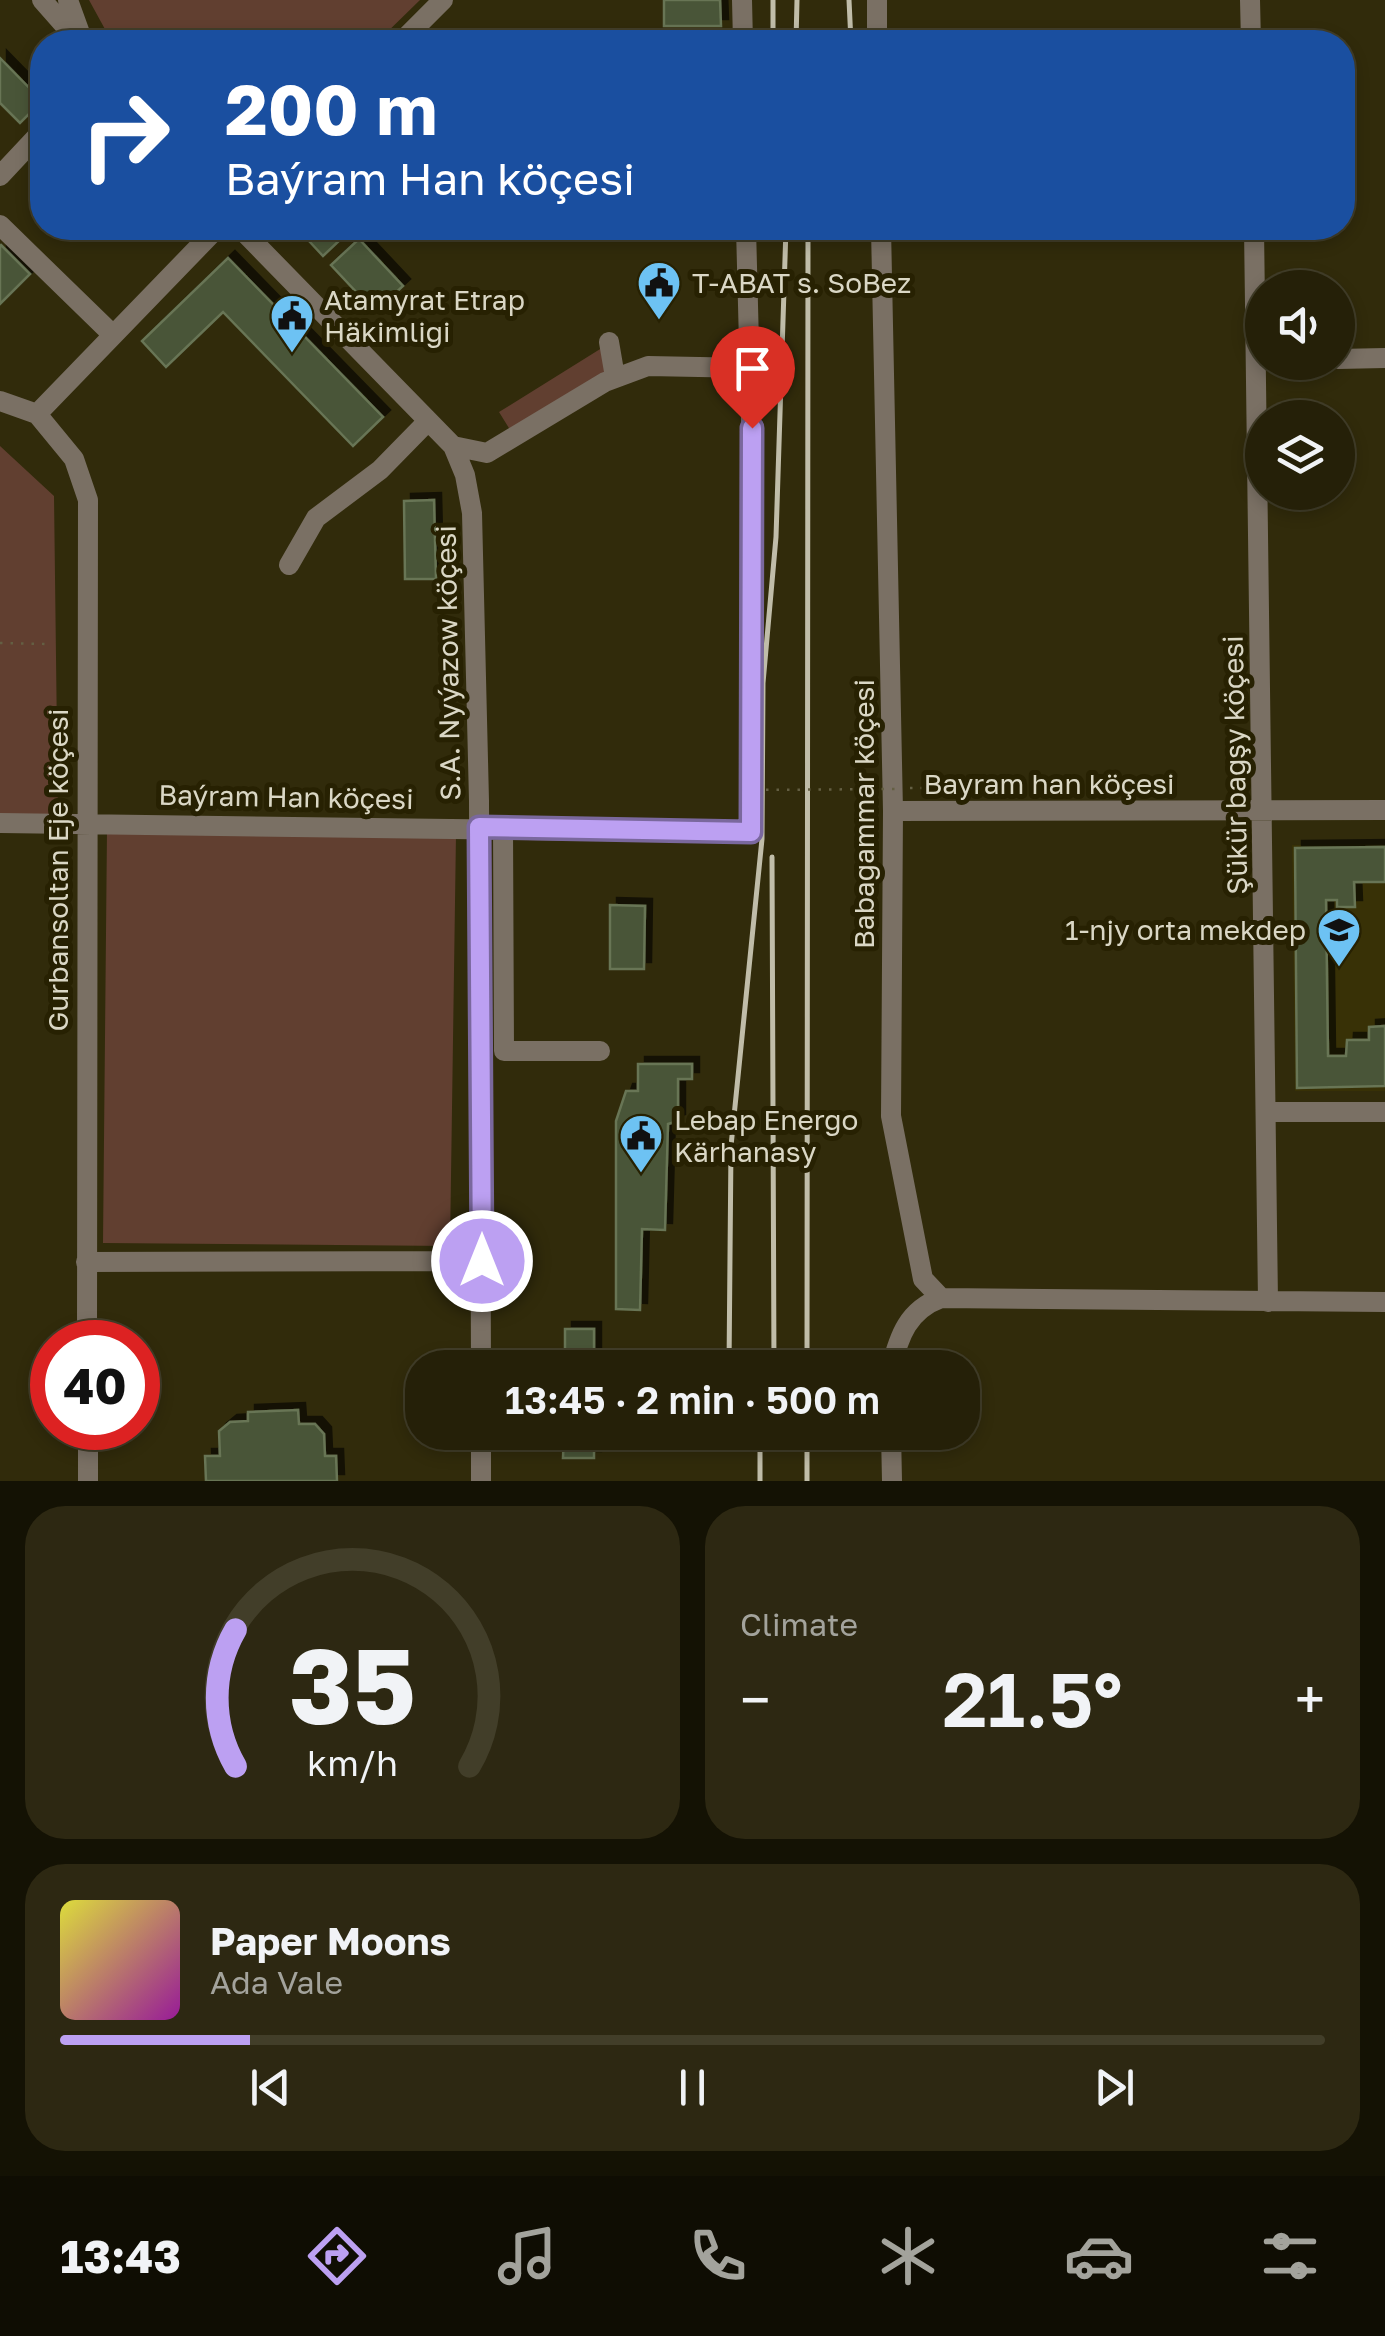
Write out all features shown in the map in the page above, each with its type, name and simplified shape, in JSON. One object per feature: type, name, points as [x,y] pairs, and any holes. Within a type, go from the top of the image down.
[{"type":"street","points":[[42,0],[70,30]]},
{"type":"street","points":[[68,0],[77,30]]},
{"type":"street","points":[[413,30],[444,0]]},
{"type":"street","points":[[742,0],[743,30]]},
{"type":"street","points":[[876,0],[877,30]]},
{"type":"street","points":[[1250,0],[1251,30]]},
{"type":"street","points":[[0,176],[30,144]]},
{"type":"street","points":[[0,225],[113,336]]},
{"type":"street","points":[[0,401],[37,414],[205,240]]},
{"type":"street","name":"S.A. Nyýazow köçesi","points":[[252,240],[453,446],[466,474],[472,513],[479,827],[481,1350]]},
{"type":"street","points":[[453,446],[476,453],[494,450],[616,378],[648,366],[750,368],[746,240]]},
{"type":"street","name":"Babagammar köçesi","points":[[881,240],[893,811],[891,1116],[924,1278],[941,1298]]},
{"type":"street","name":"Şükür bagşy köçesi","points":[[1255,240],[1256,270]]},
{"type":"street","points":[[609,342],[616,378]]},
{"type":"street","points":[[1355,359],[1385,358]]},
{"type":"street","name":"Baýram Han köçesi","points":[[0,823],[751,832],[750,368]]},
{"type":"street","name":"Şükür bagşy köçesi","points":[[1260,380],[1268,1302]]},
{"type":"street","name":"Gurbansoltan Eje köçesi","points":[[37,414],[74,459],[88,500],[84,822],[87,1320]]},
{"type":"street","points":[[289,565],[316,518],[380,470],[428,421]]},
{"type":"street","points":[[472,513],[481,474],[494,450]]},
{"type":"street","name":"Bayram han köçesi","points":[[893,811],[1385,810]]},
{"type":"street","points":[[503,827],[504,1051],[600,1051]]},
{"type":"street","points":[[1268,1112],[1385,1112]]},
{"type":"street","points":[[86,1262],[482,1261]]},
{"type":"street","points":[[896,1350],[910,1319],[925,1304],[941,1298],[1385,1302]]},
{"type":"street","points":[[88,1450],[88,1481]]},
{"type":"street","points":[[481,1450],[481,1481]]},
{"type":"street","points":[[892,1450],[892,1481]]},
{"type":"path","points":[[0,643],[48,644]]},
{"type":"path","points":[[745,790],[898,789]]},
{"type":"shaded area","points":[[89,0],[420,0],[389,30],[105,30]]},
{"type":"shaded area","points":[[605,346],[610,372],[512,433],[499,412]]},
{"type":"shaded area","points":[[0,446],[54,496],[58,816],[0,817]]},
{"type":"shaded area","points":[[107,830],[456,834],[450,1246],[103,1243]]},
{"type":"shaded area","name":"1-njy orta mekdep","points":[[1385,844],[1385,1091],[1295,1091],[1292,845]]},
{"type":"building","points":[[664,0],[720,0],[721,26],[664,26]]},
{"type":"building","points":[[0,58],[30,89],[30,113],[20,123],[0,103]]},
{"type":"building","points":[[308,240],[340,240],[323,256]]},
{"type":"building","points":[[360,240],[403,286],[375,312],[331,265]]},
{"type":"building","points":[[0,246],[30,274],[0,304]]},
{"type":"building","name":"Atamyrat Etrap Häkimligi","points":[[228,258],[383,417],[353,446],[223,312],[166,367],[142,341]]},
{"type":"building","points":[[434,500],[436,579],[405,579],[404,501]]},
{"type":"building","points":[[1385,847],[1385,882],[1354,882],[1355,907],[1337,907],[1337,900],[1326,900],[1328,1056],[1346,1056],[1347,1040],[1369,1040],[1369,1027],[1385,1026],[1385,1086],[1297,1088],[1295,848]]},
{"type":"building","points":[[610,905],[645,906],[644,969],[610,969]]},
{"type":"building","name":"Lebap Energo Kärhanasy","points":[[638,1064],[692,1064],[692,1079],[678,1079],[678,1121],[668,1124],[665,1230],[642,1229],[640,1310],[616,1309],[616,1121],[626,1091],[638,1091]]},
{"type":"building","points":[[565,1329],[594,1329],[594,1350],[565,1350]]},
{"type":"building","points":[[298,1410],[299,1424],[315,1424],[324,1434],[325,1456],[336,1456],[337,1481],[206,1481],[205,1456],[220,1456],[219,1431],[230,1422],[248,1421],[248,1412]]},
{"type":"building","points":[[563,1450],[594,1450],[594,1458],[563,1458]]},
{"type":"railway","points":[[773,0],[773,30]]},
{"type":"railway","points":[[796,30],[797,0]]},
{"type":"railway","points":[[849,0],[850,30]]},
{"type":"railway","points":[[729,1350],[731,1146],[762,839],[763,683],[776,537],[786,240]]},
{"type":"railway","points":[[807,1350],[808,240]]},
{"type":"railway","points":[[772,857],[774,1350]]},
{"type":"railway","points":[[760,1450],[760,1481]]},
{"type":"railway","points":[[807,1450],[807,1481]]},
{"type":"place","name":"T-ABAT s. SoBez","points":[[659,321]]},
{"type":"place","name":"Atamyrat Etrap Häkimligi","points":[[292,354]]},
{"type":"place","name":"1-njy orta mekdep","points":[[1339,968]]},
{"type":"place","name":"Lebap Energo Kärhanasy","points":[[641,1174]]},
{"type":"route","points":[[482,1261],[479,827],[751,832],[752,428]]}]
